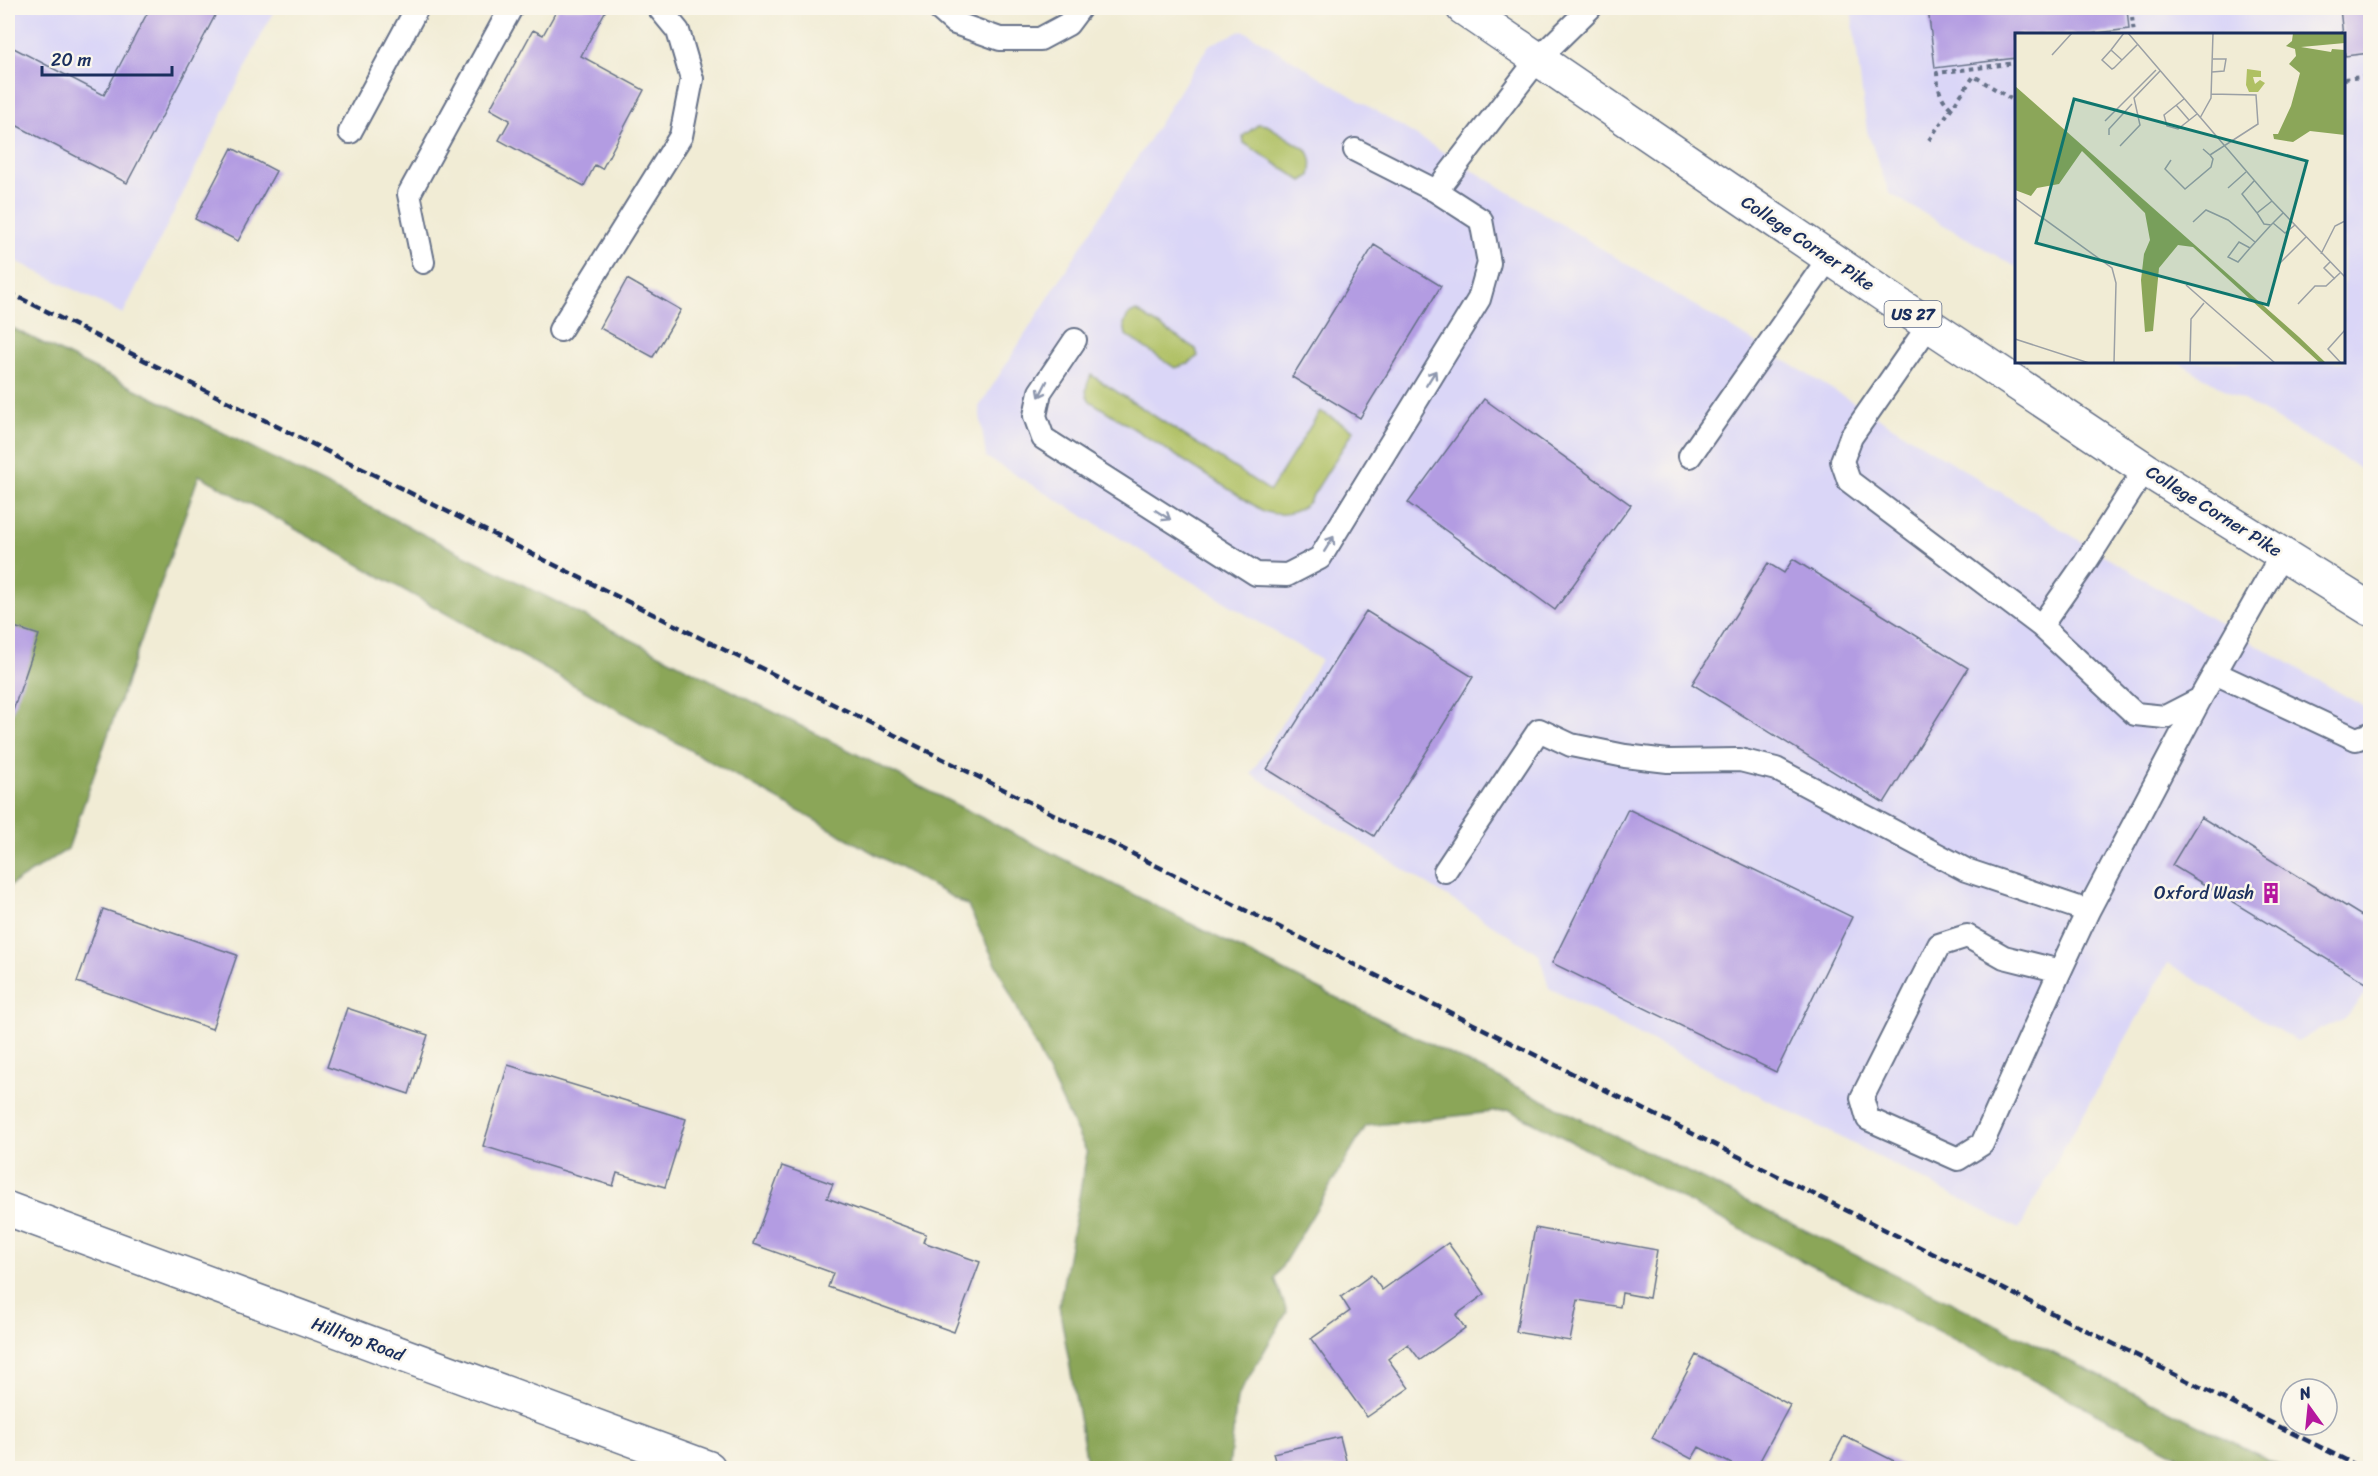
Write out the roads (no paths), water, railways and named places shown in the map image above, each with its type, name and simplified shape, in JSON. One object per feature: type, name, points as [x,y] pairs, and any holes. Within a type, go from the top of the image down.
[{"type":"main road","name":"College Corner Pike","points":[[1463,8],[1829,258],[2145,469],[2370,609]]},
{"type":"main road","name":"Hilltop Road","points":[[8,1209],[709,1468]]},
{"type":"lane","points":[[350,132],[417,8]]},
{"type":"lane","points":[[423,262],[409,194],[511,8]]},
{"type":"lane","points":[[560,330],[681,136],[692,79],[678,31],[659,8]]},
{"type":"lane","points":[[938,8],[955,23],[1000,39],[1040,39],[1068,24],[1080,8]]},
{"type":"lane","points":[[1436,191],[1538,59],[1590,8]]},
{"type":"lane","points":[[1075,340],[1040,392],[1035,416],[1043,438],[1256,574],[1287,575],[1320,558],[1479,299],[1489,262],[1481,220],[1436,191],[1355,150]]},
{"type":"lane","points":[[1690,456],[1829,258]]},
{"type":"lane","points":[[1929,325],[1851,437],[1842,461],[1849,481],[2041,626],[2135,714],[2165,717],[2200,699]]},
{"type":"lane","points":[[2041,626],[2085,563],[2145,469]]},
{"type":"lane","points":[[2060,971],[2004,957],[1967,936],[1939,945],[1862,1098],[1868,1119],[1958,1159],[1982,1144],[2088,911],[2200,699],[2282,554]]},
{"type":"lane","points":[[2215,673],[2356,739],[2370,734]]},
{"type":"lane","points":[[1445,871],[1539,730],[1571,745],[1625,756],[1668,761],[1740,760],[1776,769],[1966,870],[2088,911]]},
{"type":"railway","points":[[8,292],[2362,1468]]},
{"type":"place","name":"Oxford Wash","points":[[2271,893]]}]
